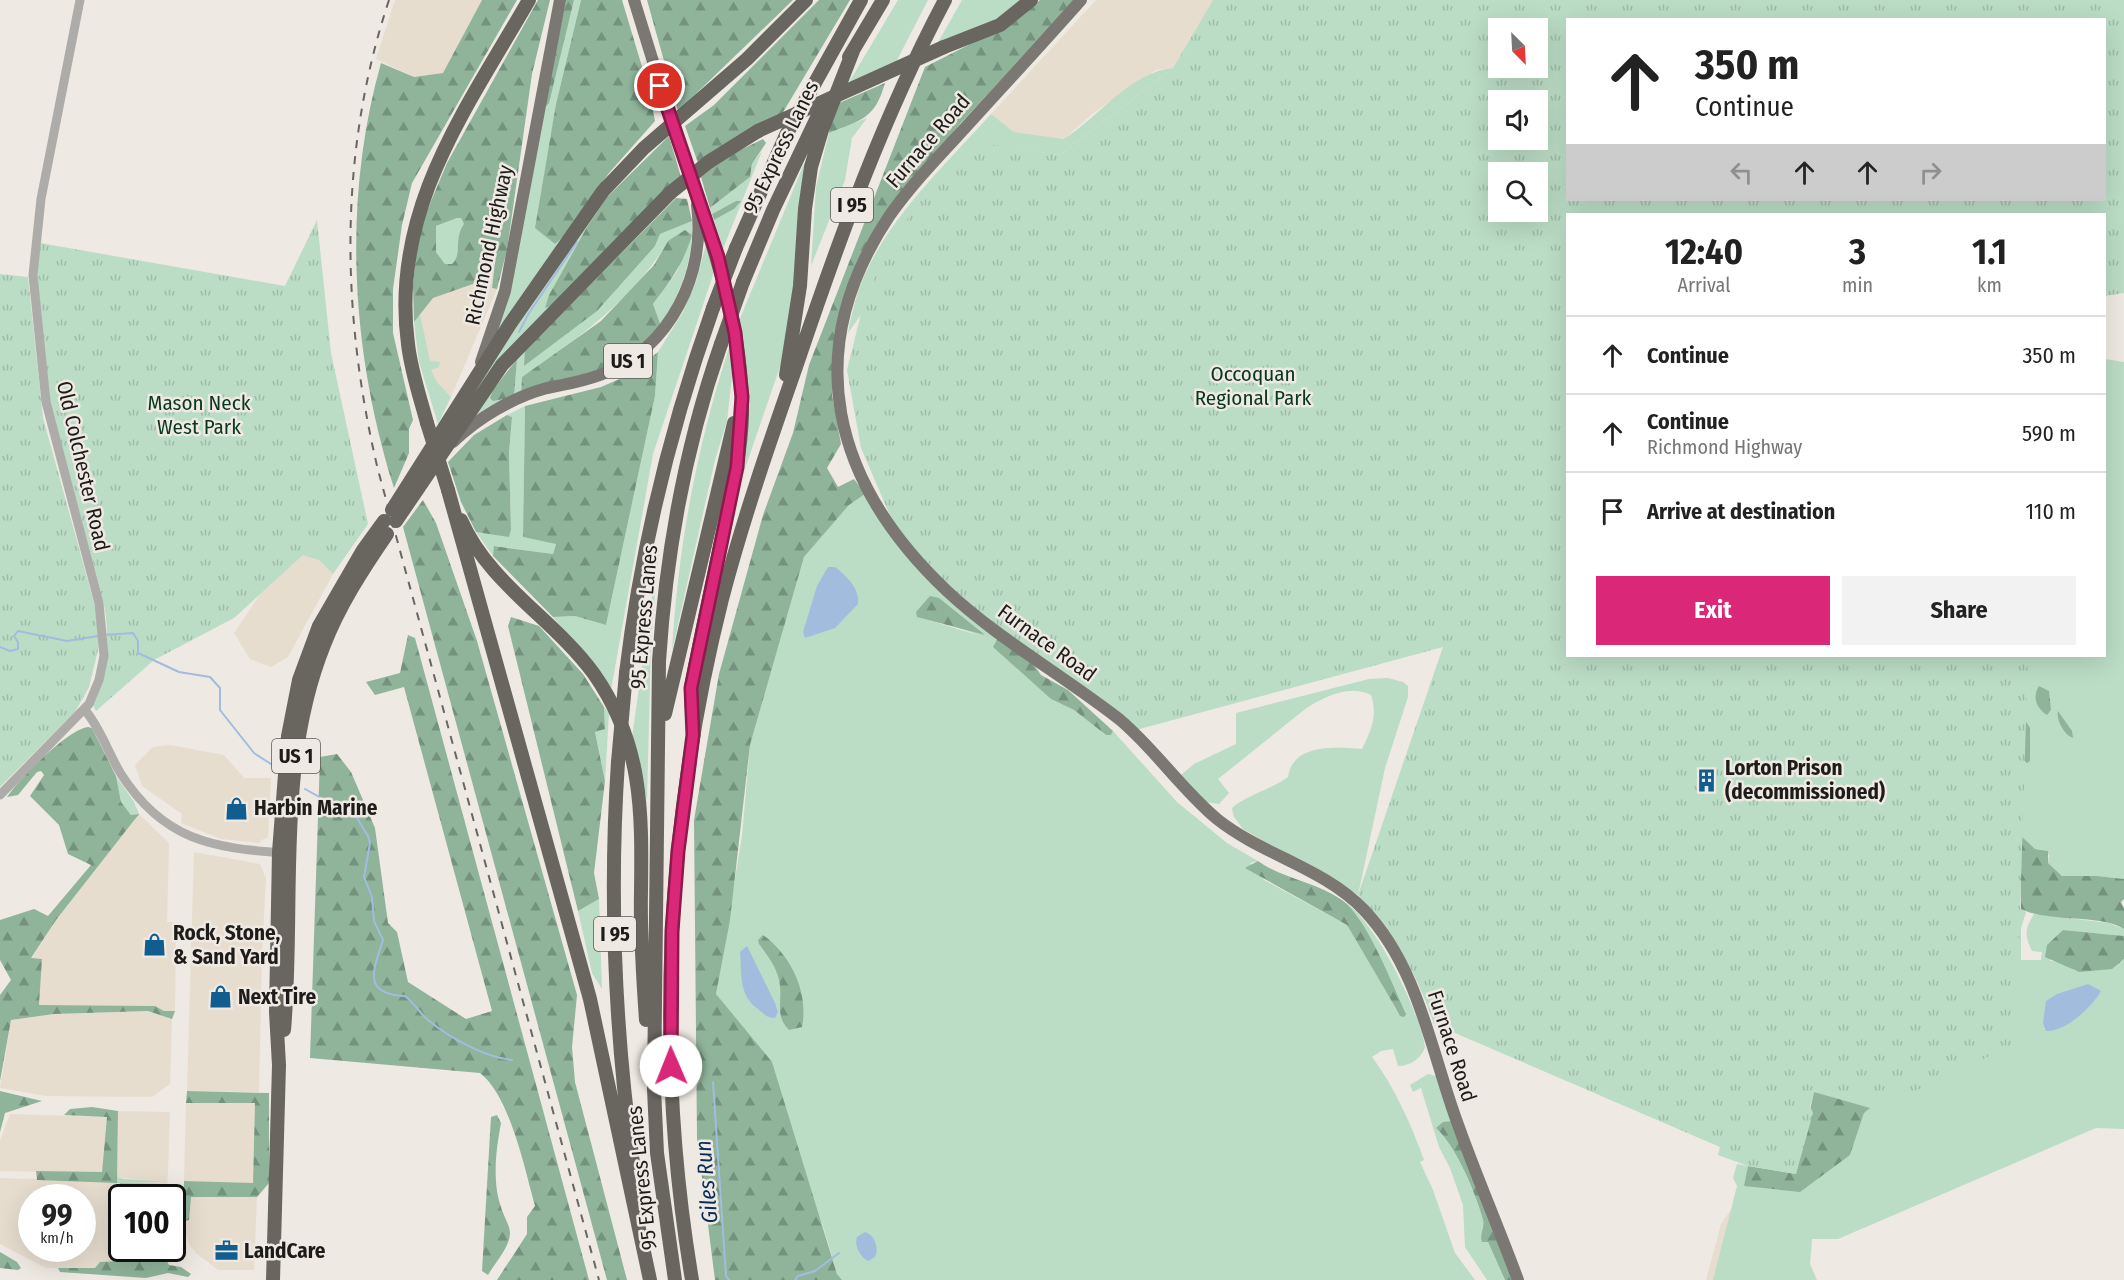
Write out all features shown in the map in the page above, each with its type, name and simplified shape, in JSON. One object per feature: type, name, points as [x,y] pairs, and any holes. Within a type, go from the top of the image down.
[{"type":"highway","points":[[529,0],[436,164],[414,227],[407,265],[406,324],[410,361],[590,999],[644,1249]]},
{"type":"highway","points":[[468,391],[510,324],[603,191],[644,148],[747,59],[806,0]]},
{"type":"highway","name":"I 95","points":[[650,1280],[626,1105],[618,1013],[614,873],[618,762],[626,673],[642,568],[661,479],[686,389],[736,248],[786,135],[861,0]]},
{"type":"highway","name":"95 Express Lanes","points":[[675,1280],[657,1153],[654,1089],[659,661],[669,552],[688,455],[721,344],[743,282],[790,172],[853,51],[883,0]]},
{"type":"highway","name":"I 95","points":[[692,1280],[674,1121],[670,990],[677,861],[693,735],[725,589],[778,419],[862,180],[907,75],[945,0]]},
{"type":"highway","points":[[448,447],[502,364],[670,192],[710,161],[758,131],[944,47],[1000,25],[1031,0]]},
{"type":"highway","points":[[778,419],[797,314],[811,167],[822,130],[853,51]]},
{"type":"highway","points":[[693,184],[718,257],[737,349],[742,397],[739,451],[691,688],[693,735]]},
{"type":"highway","points":[[657,766],[671,680],[734,427],[738,382],[737,349]]},
{"type":"highway","name":"Richmond Highway","points":[[273,1280],[279,1065],[286,1001],[285,853],[298,739],[313,678],[336,619],[390,522],[468,391]]},
{"type":"highway","name":"Richmond Highway","points":[[390,522],[448,447]]},
{"type":"highway","points":[[448,490],[464,526],[485,560],[567,642],[594,675],[615,711],[630,749],[641,807],[642,975],[654,1089]]},
{"type":"main road","name":"Richmond Highway","points":[[468,391],[500,312],[560,0]]},
{"type":"main road","name":"Richmond Highway","points":[[448,447],[474,425],[502,407],[535,392],[607,372],[636,355],[654,339],[682,300],[696,262],[698,223],[693,184],[634,0]]},
{"type":"main road","name":"Furnace Road","points":[[1081,0],[920,177],[876,239],[852,296],[837,357],[837,400],[847,443],[857,469],[890,525],[949,593],[1131,729],[1219,820],[1248,840],[1343,892],[1372,920],[1403,969],[1424,1013],[1433,1051],[1455,1116],[1518,1280]]},
{"type":"street","name":"Old Colchester Road","points":[[0,795],[85,710],[101,675],[104,642],[99,603],[47,412],[33,275],[41,199],[80,0]]},
{"type":"street","points":[[85,710],[127,783],[143,802],[167,823],[189,837],[209,844],[285,853]]},
{"type":"shaded area","points":[[395,0],[482,0],[443,73],[414,77],[376,59]]},
{"type":"shaded area","points":[[1096,0],[1213,0],[1173,68],[1156,70],[1092,114],[1064,139],[1014,132],[991,114]]},
{"type":"shaded area","points":[[490,244],[497,244],[492,288],[497,289],[451,397],[437,382],[431,370],[420,314],[432,298],[473,284]]},
{"type":"shaded area","points":[[304,554],[319,560],[333,574],[288,657],[271,667],[250,659],[234,633],[261,593]]},
{"type":"shaded area","points":[[170,745],[224,755],[244,778],[271,778],[268,838],[261,840],[260,843],[221,839],[181,823],[182,814],[142,786],[135,765],[153,747]]},
{"type":"shaded area","points":[[139,814],[169,843],[167,922],[176,922],[175,1011],[164,1011],[155,1006],[39,1005],[42,959],[31,959],[56,920]]},
{"type":"shaded area","points":[[194,852],[260,864],[266,878],[259,1092],[187,1091]]},
{"type":"shaded area","points":[[148,1011],[172,1019],[170,1084],[152,1097],[46,1096],[0,1088],[11,1020],[54,1014]]},
{"type":"shaded area","points":[[186,1103],[255,1103],[253,1184],[184,1181]]},
{"type":"shaded area","points":[[118,1111],[170,1112],[167,1184],[108,1184],[108,1262],[100,1262],[95,1268],[46,1268],[34,1262],[96,1262],[96,1184],[18,1184],[18,1253],[0,1244],[0,1178],[165,1183],[117,1177]]},
{"type":"shaded area","points":[[10,1114],[107,1117],[102,1173],[0,1171],[0,1141]]},
{"type":"shaded area","points":[[196,1195],[257,1197],[254,1270],[218,1270],[196,1253],[189,1244],[186,1233],[186,1221],[189,1220],[188,1203],[191,1197]]},
{"type":"shaded area","points":[[1730,1211],[1754,1223],[1740,1280],[1706,1280],[1721,1224]]},
{"type":"green space","points":[[482,0],[517,0],[412,183],[402,225],[393,289],[393,333],[413,420],[409,429],[409,453],[394,488],[379,436],[368,384],[357,276],[357,222],[361,168],[369,115],[381,63],[414,77],[443,73]]},
{"type":"green space","points":[[538,0],[550,0],[532,74],[507,250],[497,289],[492,288],[497,244],[491,244],[473,284],[433,298],[414,322],[413,287],[418,232],[447,163]],"holes":[[[461,218],[464,224],[459,235],[457,255],[452,264],[445,264],[436,252],[436,226]]]},
{"type":"green space","points":[[566,0],[574,0],[549,103],[544,108]]},
{"type":"green space","points":[[574,0],[581,0],[556,104],[551,136],[568,232],[488,353],[532,160]]},
{"type":"green space","points":[[581,0],[622,0],[649,90],[655,121],[609,173],[568,232],[555,244],[535,228],[556,104]]},
{"type":"green space","points":[[647,0],[793,0],[678,111]]},
{"type":"green space","points":[[819,0],[850,0],[782,114],[698,163],[685,126],[714,105]]},
{"type":"green space","points":[[898,0],[928,0],[896,62],[845,89]]},
{"type":"green space","points":[[962,0],[1023,0],[1006,15],[936,46]]},
{"type":"green space","points":[[1040,0],[1075,0],[960,124],[874,231],[837,322],[832,395],[841,444],[827,468],[838,487],[854,479],[865,494],[849,505],[804,557],[750,745],[730,920],[716,994],[772,1062],[837,1274],[842,1280],[715,1280],[697,1138],[694,820],[719,674],[763,515],[793,433],[809,365],[925,67],[1012,23]]},
{"type":"green space","name":"Occoquan Regional Park","points":[[1213,0],[2124,0],[2124,293],[2106,296],[2106,213],[1566,213],[1566,657],[2028,657],[2016,1044],[1885,1105],[1815,1087],[1810,1106],[1813,1113],[1796,1174],[1748,1166],[1718,1155],[1720,1147],[1434,1024],[1428,1006],[1403,955],[1371,909],[1358,895],[1443,647],[1136,730],[956,594],[895,527],[861,448],[847,370],[866,294],[914,207],[982,143],[1060,155],[1173,68]]},
{"type":"green space","points":[[1173,68],[1060,155],[982,144],[848,333],[863,279],[892,228],[923,188],[991,114],[1014,132],[1064,139],[1129,86],[1157,71]]},
{"type":"green space","points":[[885,83],[877,104],[865,117],[829,133],[830,123],[839,103]]},
{"type":"green space","points":[[867,118],[852,138],[845,180],[811,266],[816,187],[829,133]]},
{"type":"green space","points":[[669,136],[681,177],[551,306],[545,308],[549,295],[587,227],[607,197]]},
{"type":"green space","points":[[815,137],[799,206],[794,288],[783,358],[740,483],[739,321]]},
{"type":"green space","points":[[763,139],[766,143],[752,164],[750,177],[710,208],[701,177],[726,157]]},
{"type":"green space","points":[[762,151],[723,249],[714,220],[734,209],[736,201],[712,214],[710,208],[750,177],[752,164]]},
{"type":"green space","points":[[607,197],[587,227],[549,295],[551,306],[395,518],[513,329]]},
{"type":"green space","points":[[676,198],[687,199],[692,221],[660,234],[655,246],[597,311],[524,366],[525,350]]},
{"type":"green space","points":[[736,201],[741,201],[734,209],[714,220],[712,214]]},
{"type":"green space","points":[[461,218],[464,224],[459,235],[457,255],[452,264],[445,264],[436,252],[436,226]]},
{"type":"green space","name":"Mason Neck West Park","points":[[317,220],[331,353],[368,524],[333,574],[319,560],[303,555],[234,618],[154,660],[96,711],[93,705],[106,653],[106,614],[48,394],[37,279],[40,243],[285,286]]},
{"type":"green space","points":[[692,221],[692,235],[668,241],[639,281],[621,300],[583,333],[522,377],[521,394],[462,430],[493,390],[514,397],[517,359],[525,350],[525,365],[655,246],[660,234]]},
{"type":"green space","points":[[685,230],[692,235],[685,254],[671,280],[653,304],[661,326],[629,354],[597,371],[521,394],[522,377],[601,321],[654,265],[668,241]]},
{"type":"green space","points":[[692,235],[691,250],[684,276],[661,326],[653,304],[676,273]]},
{"type":"green space","points":[[707,241],[716,266],[653,454],[611,690],[553,617],[575,616],[606,625],[655,396],[658,352],[683,312],[696,282]]},
{"type":"green space","points":[[0,274],[28,277],[43,418],[95,606],[99,646],[89,687],[75,712],[0,787]]},
{"type":"green space","points":[[420,314],[430,361],[440,362],[439,367],[431,370],[437,382],[451,397],[438,424],[419,362],[414,322]]},
{"type":"green space","points":[[730,345],[732,377],[727,421],[715,460],[672,651],[679,573],[691,496],[708,420]]},
{"type":"green space","points":[[658,352],[655,396],[606,625],[575,616],[553,617],[493,556],[494,546],[553,554],[556,544],[523,537],[525,406],[601,387],[629,375]]},
{"type":"green space","points":[[517,359],[514,397],[493,401],[490,398],[493,390]]},
{"type":"green space","points":[[2106,359],[2124,362],[2124,879],[2062,876],[2048,863],[2049,855],[2044,850],[2035,849],[2020,835],[2020,737],[2030,761],[2020,657],[2106,657]]},
{"type":"green space","points":[[525,406],[523,537],[556,543],[553,554],[495,546],[493,556],[476,532],[509,536],[511,530],[509,453],[512,417],[507,415]]},
{"type":"green space","points":[[507,415],[512,417],[509,453],[511,530],[509,537],[476,532],[461,502],[448,462],[474,435]]},
{"type":"green space","points":[[865,494],[1051,699],[1074,710],[1106,735],[1111,735],[1113,731],[1177,802],[1227,843],[1258,861],[1250,863],[1264,880],[1347,925],[1400,1016],[1350,908],[1341,900],[1354,909],[1367,924],[1405,989],[1425,1047],[1418,1058],[1402,1066],[1398,1066],[1393,1049],[1381,1051],[1372,1057],[1395,1094],[1414,1133],[1424,1160],[1420,1162],[1433,1190],[1455,1253],[1475,1280],[839,1280],[823,1226],[740,1026],[716,994],[742,836],[750,745],[804,557],[849,505]],"holes":[[[916,612],[981,636],[918,617]]]},
{"type":"green space","points":[[423,500],[436,523],[477,641],[577,995],[572,1047],[575,1082],[627,1280],[607,1280],[403,527]]},
{"type":"green space","points":[[659,548],[651,641],[647,800],[631,744]]},
{"type":"green space","points":[[930,596],[939,598],[985,635],[917,617],[916,612]]},
{"type":"green space","points":[[511,617],[539,626],[583,674],[604,707],[605,729],[595,732],[605,781],[594,873],[599,899],[578,911],[508,626]]},
{"type":"green space","points":[[408,635],[415,638],[589,1280],[497,1280],[527,1234],[527,1217],[535,1206],[508,1116],[491,1084],[480,1073],[310,1058],[320,757],[337,754],[351,772],[375,828],[388,923],[397,932],[408,982],[466,1019],[492,1011],[404,687],[375,695],[366,682],[400,673]]},
{"type":"green space","points":[[998,638],[1032,662],[1041,675],[1068,690],[1113,731],[1111,735],[1106,735],[1074,710],[1051,699],[993,647]]},
{"type":"green space","points":[[1620,657],[2026,912],[2021,928],[2021,960],[2041,960],[2042,952],[2032,951],[2027,936],[2027,928],[2034,914],[2109,923],[2124,929],[2124,936],[2063,930],[2050,961],[2061,962],[2075,971],[2121,962],[2124,959],[2124,1129],[2096,1128],[1838,1239],[1812,1239],[1810,1264],[1817,1280],[1713,1280],[1737,1186],[1733,1178],[1737,1164],[1748,1166],[1745,1186],[1850,1155],[1864,1113],[1814,1092],[1810,1106]]},
{"type":"green space","points":[[1388,678],[1403,682],[1408,686],[1408,697],[1385,768],[1358,895],[1243,829],[1234,817],[1232,809],[1241,801],[1288,777],[1298,758],[1307,753],[1328,748],[1362,749],[1374,716],[1371,695],[1345,691],[1319,701],[1304,710],[1218,779],[1229,793],[1219,804],[1205,802],[1181,775],[1194,764],[1236,744],[1236,713],[1369,679]]},
{"type":"green space","points":[[2039,686],[2049,691],[2051,710],[2047,715],[2036,702]]},
{"type":"green space","points":[[604,707],[609,713],[605,781],[595,731],[605,728]]},
{"type":"green space","points":[[2019,710],[2030,728],[2030,761],[2027,763],[2024,760]]},
{"type":"green space","points":[[2058,711],[2072,731],[2073,738],[2061,727]]},
{"type":"green space","points":[[92,728],[116,776],[121,802],[131,815],[139,814],[56,920],[31,958],[42,959],[39,1005],[155,1006],[164,1011],[175,1011],[172,1019],[148,1011],[54,1014],[11,1020],[0,1081],[0,995],[11,980],[0,960],[0,920],[34,909],[48,916],[91,865],[68,854],[59,825],[30,796],[44,775],[41,771],[37,772],[18,795],[7,797],[22,778],[57,745],[79,730]]},
{"type":"green space","points":[[116,776],[134,802],[139,814],[131,815],[121,802]]},
{"type":"green space","points":[[2020,835],[2035,849],[2048,851],[2048,863],[2062,876],[2124,879],[2124,899],[2121,902],[2124,908],[2124,929],[2114,924],[2046,916],[2021,909]]},
{"type":"green space","points":[[1258,861],[1278,872],[1332,894],[1351,909],[1361,921],[1378,952],[1406,1014],[1404,1017],[1400,1016],[1347,925],[1245,868]]},
{"type":"green space","points":[[599,899],[602,989],[592,973],[578,911]]},
{"type":"green space","points":[[2063,930],[2124,936],[2124,959],[2112,969],[2079,972],[2045,957],[2047,945]]},
{"type":"green space","points":[[763,935],[782,953],[796,976],[803,1001],[802,1027],[789,1030],[782,1020],[777,974],[758,940]]},
{"type":"green space","points":[[1428,1074],[1436,1076],[1453,1121],[1437,1128],[1451,1146],[1470,1185],[1483,1220],[1483,1242],[1488,1242],[1505,1280],[1487,1280],[1465,1247],[1463,1205],[1450,1168],[1439,1147],[1421,1088],[1413,1092],[1410,1085]]},
{"type":"green space","points":[[0,1091],[42,1101],[5,1113],[0,1132]]},
{"type":"green space","points":[[187,1091],[269,1093],[269,1183],[257,1197],[191,1197],[189,1220],[186,1221],[186,1184],[184,1181],[253,1183],[255,1103],[186,1103]]},
{"type":"green space","points":[[1814,1092],[1870,1108],[1864,1113],[1850,1155],[1800,1192],[1744,1186],[1748,1166],[1796,1174]]},
{"type":"green space","points":[[92,1107],[118,1111],[117,1183],[37,1180],[36,1171],[102,1172],[107,1117],[64,1115],[70,1109]]},
{"type":"green space","points":[[497,1115],[501,1123],[496,1154],[496,1187],[510,1234],[504,1250],[488,1275],[482,1271],[491,1117]]},
{"type":"green space","points":[[1453,1121],[1513,1280],[1505,1280],[1488,1242],[1482,1242],[1483,1220],[1471,1185],[1451,1146],[1436,1128],[1443,1122]]},
{"type":"green space","points":[[117,1177],[124,1179],[167,1182],[117,1183]]},
{"type":"green space","points":[[0,1252],[17,1262],[21,1268],[18,1270],[0,1268]]},
{"type":"green space","points":[[100,1262],[168,1262],[169,1265],[181,1267],[191,1274],[188,1277],[168,1273],[146,1278],[60,1272],[58,1268],[95,1268]]},
{"type":"water","points":[[828,567],[835,567],[844,574],[857,593],[858,604],[835,628],[805,638],[803,632],[817,586]]},
{"type":"water","points":[[747,946],[775,1003],[778,1012],[775,1018],[766,1015],[752,1003],[744,990],[740,952]]},
{"type":"water","points":[[2088,984],[2101,991],[2092,1004],[2070,1023],[2046,1031],[2043,1023],[2046,1001],[2057,994]]},
{"type":"water","points":[[865,1232],[874,1239],[876,1246],[875,1257],[868,1261],[860,1254],[856,1244],[857,1237]]},
{"type":"waterway","points":[[519,332],[529,313],[577,242]]},
{"type":"waterway","name":"Giles Run","points":[[0,647],[10,651],[18,649],[18,642],[14,636],[18,631],[67,641],[98,636]]},
{"type":"waterway","name":"Giles Run","points":[[104,635],[133,633],[138,641],[138,653],[179,672],[210,677],[220,688],[220,710],[254,753],[271,764]]},
{"type":"waterway","name":"Giles Run","points":[[305,789],[357,818],[368,836],[370,843],[364,877],[372,897],[374,921],[383,940],[374,971],[377,986],[382,991],[405,996],[428,1020],[457,1040],[479,1051],[512,1060]]},
{"type":"waterway","name":"Giles Run","points":[[713,1082],[726,1276],[729,1280]]},
{"type":"waterway","points":[[795,1280],[798,1276],[815,1271],[839,1253]]},
{"type":"railway","points":[[389,0],[372,58],[353,175],[350,234],[352,293],[357,352],[366,411],[378,470],[599,1280]]},
{"type":"place","name":"Lorton Prison (decommissioned)","points":[[1707,780]]},
{"type":"place","name":"Harbin Marine","points":[[236,808]]},
{"type":"place","name":"Rock, Stone, & Sand Yard","points":[[155,945]]},
{"type":"place","name":"Next Tire","points":[[220,997]]},
{"type":"place","name":"LandCare","points":[[226,1251]]},
{"type":"route","points":[[660,86],[718,257],[735,333],[742,397],[737,467],[700,638],[690,697],[693,735],[678,851],[672,931],[671,1066]]}]
